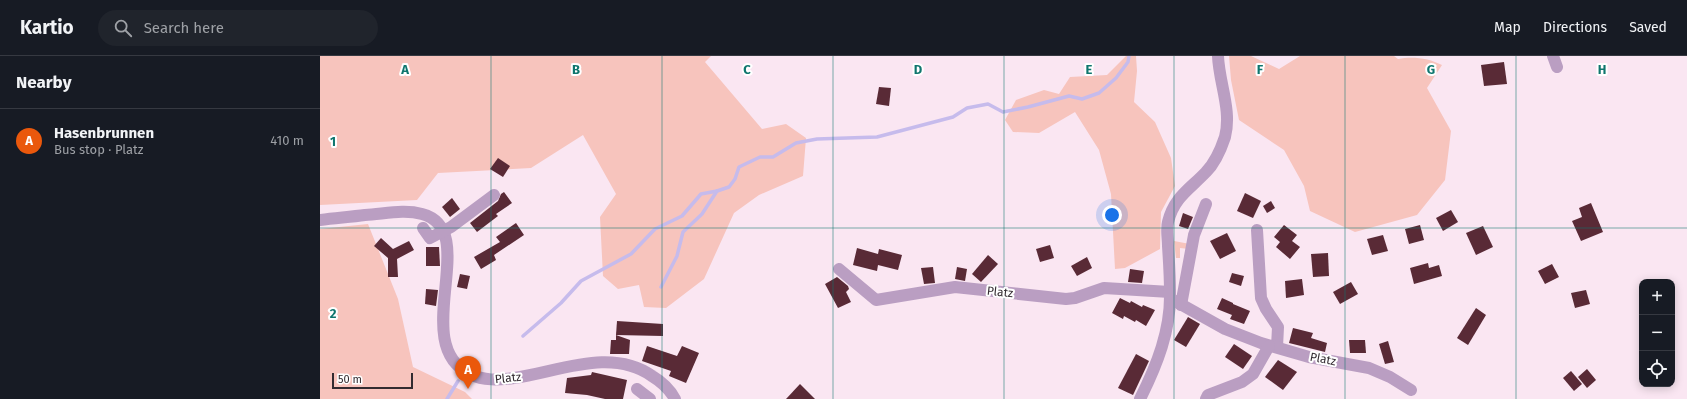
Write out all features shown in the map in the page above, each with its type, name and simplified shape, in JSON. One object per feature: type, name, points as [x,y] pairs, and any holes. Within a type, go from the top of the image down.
[{"type":"street","points":[[1174,299],[1167,224],[1176,200],[1207,171],[1218,154],[1225,137],[1227,120],[1226,101],[1218,57]]},
{"type":"street","points":[[423,228],[430,238],[443,231],[494,194]]},
{"type":"street","points":[[1140,399],[1147,385],[1166,334],[1174,299],[1194,235],[1206,204]]},
{"type":"street","points":[[320,220],[387,213],[418,213],[434,220],[443,231]]},
{"type":"street","points":[[1206,399],[1208,395],[1242,382],[1253,374],[1273,347],[1278,327],[1266,309],[1261,298],[1257,230]]},
{"type":"street","name":"Platz","points":[[443,231],[447,241],[448,251],[443,331],[447,347],[453,360],[466,372],[485,379],[500,380],[599,363],[622,364],[644,370],[664,384],[675,399]]},
{"type":"street","name":"Platz","points":[[839,269],[876,300],[955,287],[1066,299],[1075,298],[1104,288],[1174,299],[1225,329],[1273,347],[1311,357],[1369,368],[1390,377],[1411,390]]},
{"type":"street","points":[[638,389],[650,399]]},
{"type":"shaded area","points":[[320,56],[711,56],[705,62],[762,129],[786,124],[806,138],[803,176],[759,195],[734,213],[704,279],[666,308],[644,307],[639,285],[618,289],[603,276],[600,217],[616,194],[583,135],[531,168],[438,173],[417,200],[320,205]]},
{"type":"shaded area","points":[[1126,56],[1136,56],[1137,71],[1134,102],[1155,122],[1171,158],[1175,186],[1161,212],[1160,249],[1125,268],[1115,269],[1111,194],[1099,150],[1075,112],[1039,133],[1013,132],[1005,120],[1016,100],[1044,90],[1059,94],[1070,77],[1107,75]]},
{"type":"shaded area","points":[[1229,56],[1251,56],[1279,69],[1300,56],[1394,56],[1398,59],[1426,59],[1442,65],[1427,88],[1451,131],[1445,180],[1417,215],[1355,232],[1310,211],[1304,186],[1284,150],[1239,120],[1231,80]]},
{"type":"shaded area","points":[[368,224],[398,299],[413,367],[465,392],[472,399],[320,399],[320,229]]},
{"type":"shaded area","points":[[1174,241],[1190,244],[1189,249],[1180,248],[1180,258],[1176,258]]},
{"type":"building","points":[[1504,62],[1507,84],[1484,86],[1481,65]]},
{"type":"building","points":[[879,87],[891,88],[889,106],[876,104]]},
{"type":"building","points":[[498,158],[510,166],[503,177],[490,169]]},
{"type":"building","points":[[504,192],[512,203],[496,214],[498,216],[477,232],[470,223],[498,201],[501,194]]},
{"type":"building","points":[[1245,193],[1261,201],[1253,218],[1237,211]]},
{"type":"building","points":[[452,198],[460,209],[450,217],[442,207]]},
{"type":"building","points":[[1271,201],[1275,208],[1267,213],[1263,206]]},
{"type":"building","points":[[1591,203],[1603,232],[1581,241],[1572,221],[1582,217],[1579,208]]},
{"type":"building","points":[[1451,210],[1458,222],[1443,231],[1436,218]]},
{"type":"building","points":[[1183,213],[1193,217],[1188,229],[1179,226]]},
{"type":"building","points":[[516,223],[524,235],[494,255],[496,260],[481,269],[474,257],[500,242],[496,237]]},
{"type":"building","points":[[1284,225],[1297,235],[1292,241],[1300,247],[1290,259],[1276,247],[1280,242],[1274,237]]},
{"type":"building","points":[[1420,225],[1424,240],[1409,244],[1405,229]]},
{"type":"building","points":[[1483,226],[1493,247],[1476,255],[1466,233]]},
{"type":"building","points":[[1227,233],[1236,251],[1220,259],[1210,241]]},
{"type":"building","points":[[1383,235],[1388,251],[1372,255],[1367,239]]},
{"type":"building","points":[[381,238],[393,249],[409,241],[414,250],[397,259],[398,277],[388,277],[388,258],[374,246]]},
{"type":"building","points":[[1050,245],[1054,258],[1040,262],[1036,249]]},
{"type":"building","points":[[426,247],[439,247],[440,266],[426,266]]},
{"type":"building","points":[[857,248],[878,254],[879,249],[902,255],[898,270],[878,265],[877,271],[853,265]]},
{"type":"building","points":[[1328,253],[1329,276],[1313,277],[1311,254]]},
{"type":"building","points":[[988,255],[998,264],[981,282],[972,274]]},
{"type":"building","points":[[1087,257],[1092,268],[1077,276],[1071,266]]},
{"type":"building","points":[[1428,263],[1429,268],[1439,265],[1442,276],[1414,284],[1410,268]]},
{"type":"building","points":[[1552,264],[1559,277],[1545,284],[1538,271]]},
{"type":"building","points":[[933,267],[935,283],[924,284],[921,268]]},
{"type":"building","points":[[957,267],[967,269],[965,281],[955,279]]},
{"type":"building","points":[[1130,269],[1144,271],[1142,283],[1128,282]]},
{"type":"building","points":[[1232,273],[1244,276],[1241,286],[1229,282]]},
{"type":"building","points":[[460,274],[470,276],[467,289],[457,287]]},
{"type":"building","points":[[837,277],[848,286],[849,289],[846,292],[851,302],[838,308],[825,284]]},
{"type":"building","points":[[1302,279],[1304,295],[1286,298],[1285,281]]},
{"type":"building","points":[[1351,282],[1358,294],[1340,304],[1333,292]]},
{"type":"building","points":[[426,289],[438,290],[436,306],[425,304]]},
{"type":"building","points":[[1586,290],[1590,304],[1575,308],[1571,293]]},
{"type":"building","points":[[1120,298],[1130,303],[1131,301],[1142,307],[1143,305],[1155,310],[1146,326],[1136,320],[1135,322],[1124,316],[1123,319],[1112,313]]},
{"type":"building","points":[[1222,298],[1250,311],[1244,324],[1230,319],[1232,315],[1217,309]]},
{"type":"building","points":[[1476,308],[1486,315],[1468,345],[1457,338]]},
{"type":"building","points":[[1188,317],[1200,324],[1186,347],[1174,340]]},
{"type":"building","points":[[617,321],[663,324],[663,336],[616,335]]},
{"type":"building","points":[[1293,328],[1313,333],[1311,338],[1327,343],[1325,352],[1289,343]]},
{"type":"building","points":[[616,335],[630,340],[629,354],[610,354],[611,340],[616,340]]},
{"type":"building","points":[[1349,340],[1365,340],[1366,353],[1350,353]]},
{"type":"building","points":[[1388,341],[1394,362],[1385,364],[1379,344]]},
{"type":"building","points":[[1234,344],[1252,356],[1243,369],[1225,357]]},
{"type":"building","points":[[647,346],[677,356],[682,346],[699,353],[686,383],[669,376],[671,371],[642,361]]},
{"type":"building","points":[[1136,354],[1149,361],[1133,395],[1118,388]]},
{"type":"building","points":[[1278,360],[1297,372],[1283,390],[1265,377]]},
{"type":"building","points":[[1587,369],[1596,380],[1587,388],[1578,377]]},
{"type":"building","points":[[1571,371],[1582,384],[1574,391],[1563,378]]},
{"type":"building","points":[[592,372],[627,380],[623,399],[605,399],[587,395],[565,393],[567,378],[591,375]]},
{"type":"building","points":[[800,384],[815,399],[786,399]]},
{"type":"waterway","points":[[661,287],[677,256],[683,232],[702,214],[717,191],[729,187],[735,179],[739,167],[760,157],[773,157],[796,143],[817,139],[877,137],[953,117],[967,108],[988,104],[1003,112],[1069,96],[1082,99],[1099,93],[1116,78],[1128,62],[1129,56]]},
{"type":"waterway","points":[[523,336],[561,303],[581,281],[631,254],[655,229],[682,216],[701,194],[717,191]]},
{"type":"waterway","points":[[447,399],[458,381]]},
{"type":"place","name":"Hasenbrunnen","points":[[468,389]]}]
